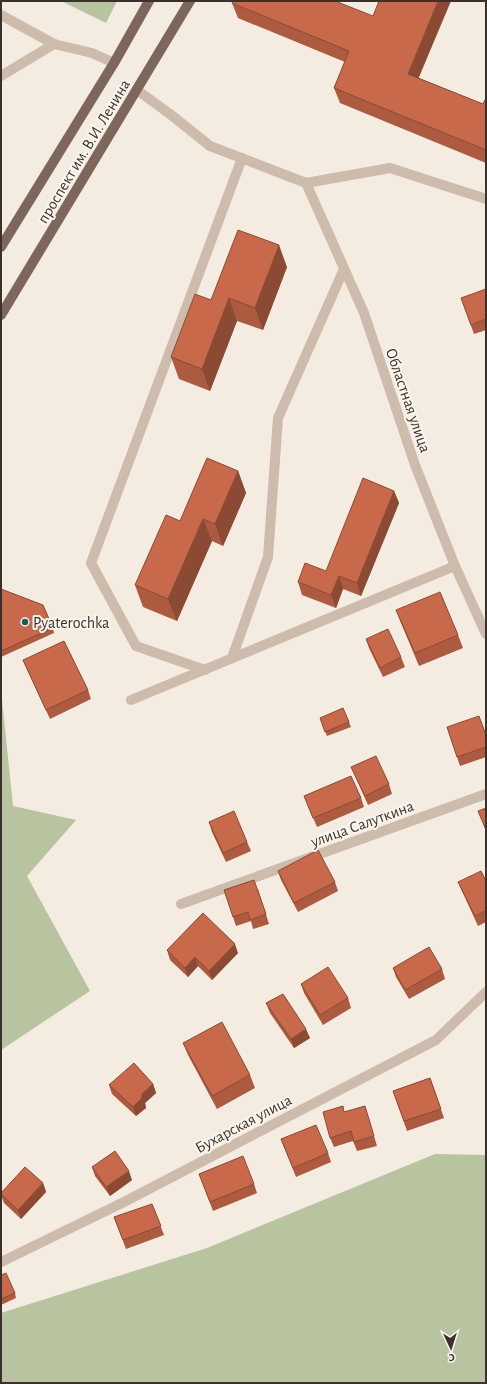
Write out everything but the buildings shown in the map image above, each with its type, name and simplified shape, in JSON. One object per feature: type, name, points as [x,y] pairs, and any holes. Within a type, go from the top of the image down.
[{"type":"main road","name":"проспект им. В.И. Ленина","points":[[1,247],[114,63],[149,1]]},
{"type":"main road","name":"проспект им. В.И. Ленина","points":[[1,315],[190,1]]},
{"type":"street","points":[[1,15],[54,44],[92,53],[114,63]]},
{"type":"street","points":[[1,76],[54,44]]},
{"type":"street","points":[[137,90],[210,146],[306,182],[390,168],[486,199]]},
{"type":"street","points":[[206,670],[136,646],[91,563],[242,158]]},
{"type":"street","name":"Областная улица","points":[[306,182],[364,313],[415,465],[455,566],[485,628]]},
{"type":"street","points":[[232,658],[268,557],[278,418],[344,268]]},
{"type":"street","points":[[131,700],[455,566]]},
{"type":"street","name":"улица Салуткина","points":[[181,904],[486,794]]},
{"type":"street","name":"Бухарская улица","points":[[1,1262],[122,1203],[436,1040],[486,992]]},
{"type":"green space","points":[[61,1],[117,1],[106,23]]},
{"type":"green space","points":[[1,690],[13,806],[76,820],[27,876],[90,991],[1,1050]]},
{"type":"green space","points":[[435,1154],[486,1155],[486,1383],[1,1383],[1,1313],[207,1248]]},
{"type":"place","name":"Pyaterochka","points":[[25,622]]}]
